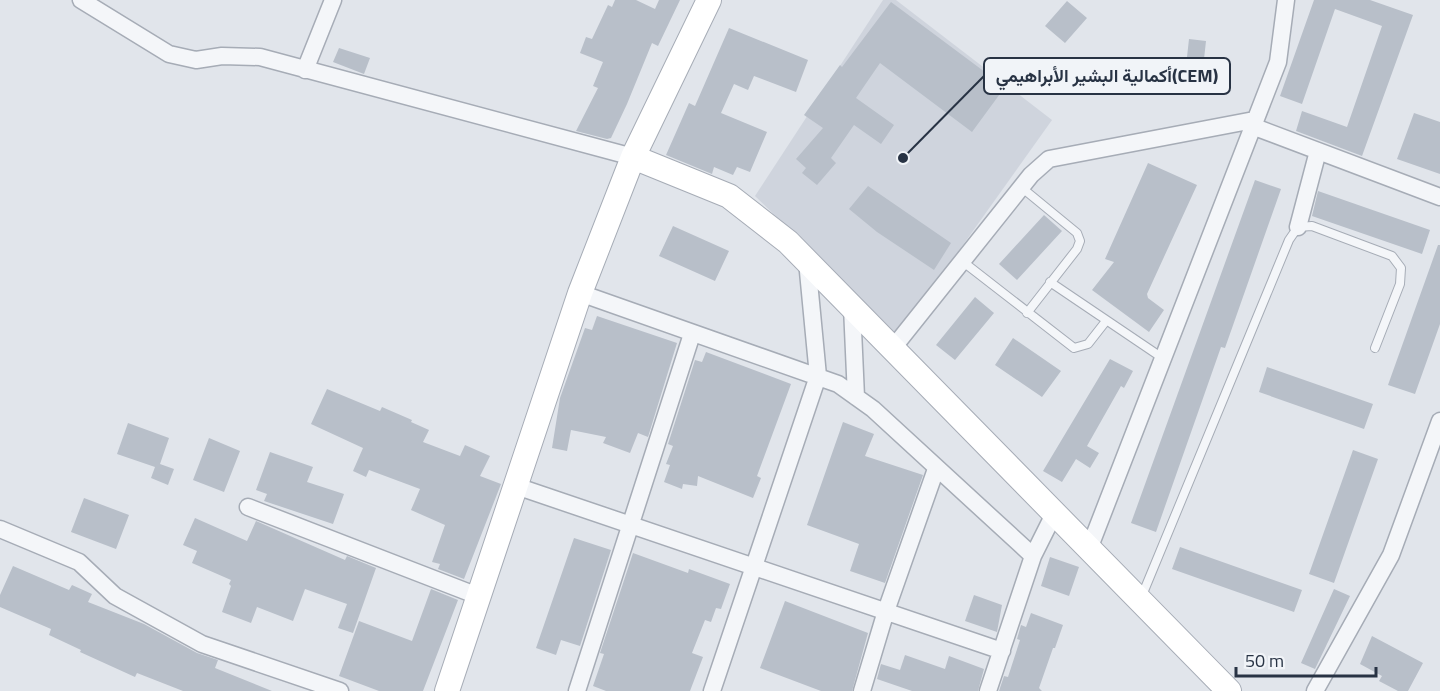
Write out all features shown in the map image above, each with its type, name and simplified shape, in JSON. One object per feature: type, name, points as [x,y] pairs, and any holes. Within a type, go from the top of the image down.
[{"type":"street","points":[[81,0],[169,54],[196,60],[222,56],[260,57],[633,157],[729,196],[807,261],[1229,691]]},
{"type":"street","points":[[305,70],[333,0]]},
{"type":"street","points":[[447,691],[580,293],[633,157],[709,0]]},
{"type":"street","points":[[1089,549],[1161,357],[1278,62],[1286,0]]},
{"type":"street","points":[[893,348],[1021,187],[1049,159],[1253,123],[1318,151],[1440,197]]},
{"type":"street","points":[[1298,227],[1318,151]]},
{"type":"street","points":[[712,691],[752,566],[818,376],[807,261]]},
{"type":"street","points":[[580,293],[838,384],[873,409],[1033,556]]},
{"type":"street","points":[[852,307],[856,397]]},
{"type":"street","points":[[577,691],[633,524],[692,334]]},
{"type":"street","points":[[1315,691],[1391,555],[1440,421]]},
{"type":"street","points":[[862,691],[886,611],[936,469]]},
{"type":"street","points":[[516,486],[1002,651]]},
{"type":"street","points":[[248,507],[478,596]]},
{"type":"street","points":[[988,691],[1033,556],[1055,512]]},
{"type":"street","points":[[0,529],[79,562],[115,596],[202,644],[340,691]]},
{"type":"lane","points":[[1021,187],[1079,237],[1077,249],[1027,313]]},
{"type":"lane","points":[[1140,602],[1289,240],[1298,227],[1312,226],[1392,256],[1401,268],[1400,284],[1376,348]]},
{"type":"lane","points":[[961,261],[1074,348],[1088,344],[1106,321]]},
{"type":"lane","points":[[1050,282],[1161,357]]},
{"type":"shaded area","points":[[883,0],[896,0],[1052,120],[898,336],[755,196]]},
{"type":"building","points":[[615,0],[636,0],[655,9],[659,0],[680,0],[658,46],[652,43],[627,104],[611,138],[607,139],[576,131],[598,88],[593,86],[603,62],[580,53],[586,37],[592,39],[608,5],[612,7]]},
{"type":"building","points":[[1314,0],[1370,0],[1413,15],[1362,156],[1296,131],[1302,111],[1347,127],[1382,26],[1335,9],[1302,104],[1280,96]]},
{"type":"building","points":[[1067,1],[1087,18],[1065,43],[1045,26]]},
{"type":"building","points":[[891,2],[1005,87],[972,132],[880,63],[856,98],[894,125],[881,144],[854,125],[831,158],[836,163],[817,185],[802,173],[806,168],[796,159],[823,128],[804,115],[840,65],[842,67]]},
{"type":"building","points":[[729,28],[808,60],[796,92],[754,76],[748,90],[734,84],[721,113],[767,132],[750,172],[737,167],[733,175],[714,167],[712,174],[666,155],[689,103],[695,106]]},
{"type":"building","points":[[1189,39],[1206,41],[1203,68],[1186,66]]},
{"type":"building","points":[[339,48],[370,58],[364,74],[333,62]]},
{"type":"building","points":[[1414,113],[1440,122],[1440,174],[1397,159]]},
{"type":"building","points":[[1148,163],[1197,185],[1147,294],[1148,298],[1164,310],[1149,332],[1092,290],[1114,262],[1105,259]]},
{"type":"building","points":[[1255,180],[1281,189],[1225,348],[1221,347],[1156,532],[1131,523]]},
{"type":"building","points":[[868,186],[951,243],[934,270],[877,232],[849,209]]},
{"type":"building","points":[[1318,191],[1430,230],[1422,254],[1312,216]]},
{"type":"building","points":[[1044,215],[1062,231],[1017,280],[999,264]]},
{"type":"building","points":[[673,226],[729,251],[715,281],[659,256]]},
{"type":"building","points":[[1438,245],[1440,245],[1440,324],[1415,394],[1388,385]]},
{"type":"building","points":[[975,297],[994,313],[955,360],[936,345]]},
{"type":"building","points":[[597,316],[677,343],[648,437],[638,433],[630,453],[603,443],[606,437],[571,430],[567,451],[552,448],[560,398],[585,328],[592,330]]},
{"type":"building","points":[[1013,338],[1061,371],[1042,397],[995,365]]},
{"type":"building","points":[[706,352],[791,384],[757,476],[761,478],[753,498],[698,476],[697,486],[683,484],[682,489],[664,482],[670,465],[666,464],[673,446],[668,444],[695,360],[702,362]]},
{"type":"building","points":[[1110,359],[1133,371],[1124,388],[1121,386],[1087,446],[1099,453],[1090,468],[1076,459],[1062,482],[1043,471]]},
{"type":"building","points":[[1267,367],[1373,404],[1364,429],[1259,392]]},
{"type":"building","points":[[327,389],[380,411],[382,407],[412,420],[411,422],[429,430],[423,442],[460,456],[465,445],[490,456],[480,476],[501,484],[464,579],[438,569],[440,564],[432,562],[445,525],[411,510],[420,489],[369,470],[366,477],[353,471],[363,448],[311,424]]},
{"type":"building","points":[[843,422],[874,434],[865,456],[923,475],[885,583],[850,571],[859,544],[807,525]]},
{"type":"building","points":[[128,423],[169,438],[160,464],[174,469],[168,485],[151,478],[155,467],[117,454]]},
{"type":"building","points":[[209,438],[240,451],[224,492],[193,480]]},
{"type":"building","points":[[1353,450],[1378,459],[1334,583],[1309,574]]},
{"type":"building","points":[[270,452],[313,467],[307,482],[344,494],[333,524],[264,501],[267,494],[256,490]]},
{"type":"building","points":[[84,498],[129,515],[116,549],[71,532]]},
{"type":"building","points":[[195,518],[247,541],[256,521],[345,560],[347,556],[376,568],[353,633],[338,628],[347,604],[305,589],[293,621],[257,607],[251,623],[222,612],[231,580],[192,563],[197,551],[183,545]]},
{"type":"building","points":[[574,538],[611,550],[580,646],[561,640],[556,655],[536,648]]},
{"type":"building","points":[[1180,547],[1302,590],[1294,612],[1172,569]]},
{"type":"building","points":[[633,553],[688,573],[689,569],[730,584],[721,609],[716,608],[711,622],[705,620],[692,653],[703,657],[690,691],[606,691],[593,686],[604,654],[600,653]]},
{"type":"building","points":[[1050,557],[1079,567],[1069,596],[1041,586]]},
{"type":"building","points":[[13,566],[69,590],[72,585],[92,594],[88,602],[144,624],[197,653],[218,660],[215,668],[272,691],[183,691],[137,673],[135,677],[80,652],[81,650],[49,635],[51,629],[0,607],[0,595]]},
{"type":"building","points":[[431,589],[458,600],[423,691],[379,691],[339,676],[359,621],[412,641]]},
{"type":"building","points":[[1334,589],[1350,596],[1315,669],[1301,663]]},
{"type":"building","points":[[974,595],[1002,605],[997,632],[965,621]]},
{"type":"building","points":[[785,601],[868,633],[852,691],[821,691],[760,668]]},
{"type":"building","points":[[1031,613],[1063,625],[1039,688],[1042,691],[999,691],[1004,676],[1008,677],[1020,640],[1017,639],[1021,625],[1026,627]]},
{"type":"building","points":[[1372,636],[1423,663],[1408,691],[1398,691],[1379,681],[1382,676],[1360,664]]},
{"type":"building","points":[[905,655],[945,669],[949,656],[984,669],[978,691],[912,691],[877,679],[881,664],[900,670]]},
{"type":"place","name":"أكمالية البشير الأبراهيمي(CEM)","points":[[903,158]]}]
